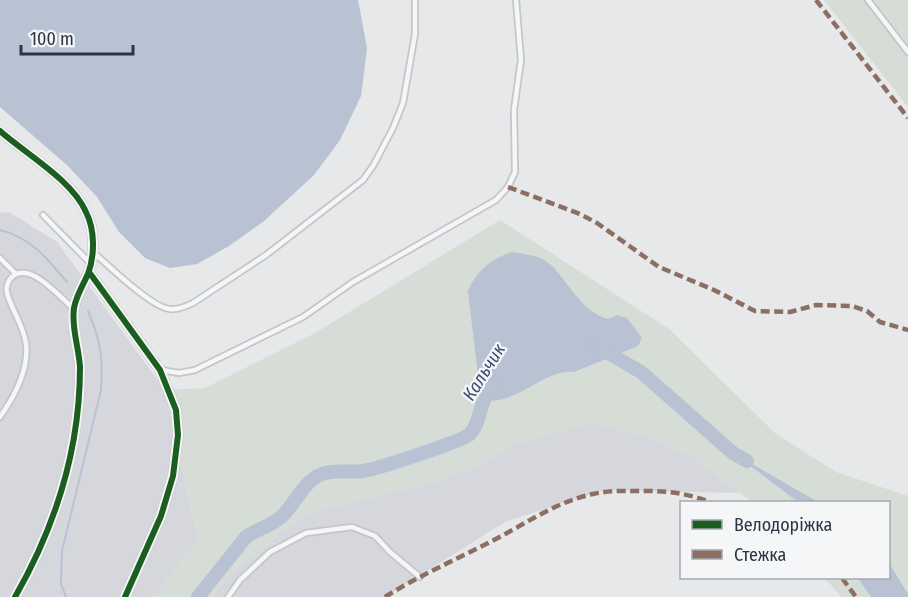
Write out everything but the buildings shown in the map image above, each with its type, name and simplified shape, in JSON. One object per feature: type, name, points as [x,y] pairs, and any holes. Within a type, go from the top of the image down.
[{"type":"street","points":[[0,131],[57,177],[74,194],[86,211],[92,229],[93,252],[74,309],[80,366],[72,447],[65,480],[39,553],[15,597]]},
{"type":"street","points":[[89,268],[160,370],[176,410],[177,455],[161,516],[125,597]]},
{"type":"lane","points":[[93,252],[153,302],[167,309],[181,309],[266,255],[363,180],[393,128],[403,103],[415,34],[415,0]]},
{"type":"lane","points":[[160,370],[179,374],[195,370],[303,317],[353,282],[496,200],[508,187],[515,172],[514,110],[521,60],[516,0]]},
{"type":"lane","points":[[868,0],[908,52]]},
{"type":"lane","points":[[43,215],[89,268]]},
{"type":"lane","points":[[0,258],[16,274]]},
{"type":"lane","points":[[0,417],[10,403],[26,361],[26,344],[22,328],[7,295],[10,279],[24,272],[36,276],[74,309]]},
{"type":"lane","points":[[228,597],[240,580],[270,552],[306,533],[352,527],[375,537],[420,577]]},
{"type":"shaded area","points":[[824,0],[908,0],[908,107]]},
{"type":"shaded area","points":[[0,212],[11,213],[57,242],[165,390],[198,541],[153,597],[0,597]]},
{"type":"shaded area","points":[[500,220],[669,329],[776,434],[836,472],[908,496],[908,597],[841,597],[826,579],[890,579],[890,501],[751,501],[690,455],[644,436],[590,422],[513,445],[478,466],[428,484],[309,512],[224,578],[213,597],[153,597],[198,541],[165,390],[205,388],[315,333]]},
{"type":"shaded area","points":[[590,422],[644,436],[690,455],[740,493],[605,490],[507,521],[385,597],[213,597],[224,578],[309,512],[428,484],[478,466],[513,445]]},
{"type":"water","points":[[0,0],[358,0],[367,48],[361,96],[340,140],[314,175],[264,221],[229,246],[197,264],[170,268],[145,258],[119,232],[97,197],[68,166],[0,107]]},
{"type":"water","points":[[511,252],[547,262],[590,310],[608,319],[617,315],[627,318],[642,338],[638,346],[574,372],[552,376],[508,398],[484,400],[480,393],[468,291],[485,267]]},
{"type":"water","points":[[733,453],[816,501],[797,501]]},
{"type":"water","points":[[890,565],[908,597],[871,597],[859,579],[890,579]]},
{"type":"waterway","points":[[0,230],[29,243],[67,282]]},
{"type":"waterway","points":[[66,597],[61,584],[62,551],[101,390],[100,350],[88,311]]},
{"type":"waterway","name":"Кальчик","points":[[598,347],[641,372],[733,453],[747,461]]},
{"type":"waterway","name":"Кальчик","points":[[198,597],[246,537],[281,517],[315,477],[332,472],[371,469],[464,438],[473,430],[484,400],[494,384]]},
{"type":"marked path","points":[[816,0],[908,118]]},
{"type":"marked path","points":[[508,187],[580,214],[597,223],[659,267],[714,290],[755,311],[790,312],[816,305],[852,306],[867,311],[880,322],[908,330]]},
{"type":"marked path","points":[[385,597],[540,515],[579,498],[606,492],[655,491],[687,495],[707,501]]},
{"type":"marked path","points":[[843,579],[856,597]]},
{"type":"cycle path","points":[[0,131],[48,168],[70,189],[89,219],[93,243],[88,274],[74,308],[80,367],[79,397],[70,457],[53,515],[15,597]]},
{"type":"cycle path","points":[[89,272],[160,370],[176,410],[178,435],[173,476],[161,516],[125,597]]}]
